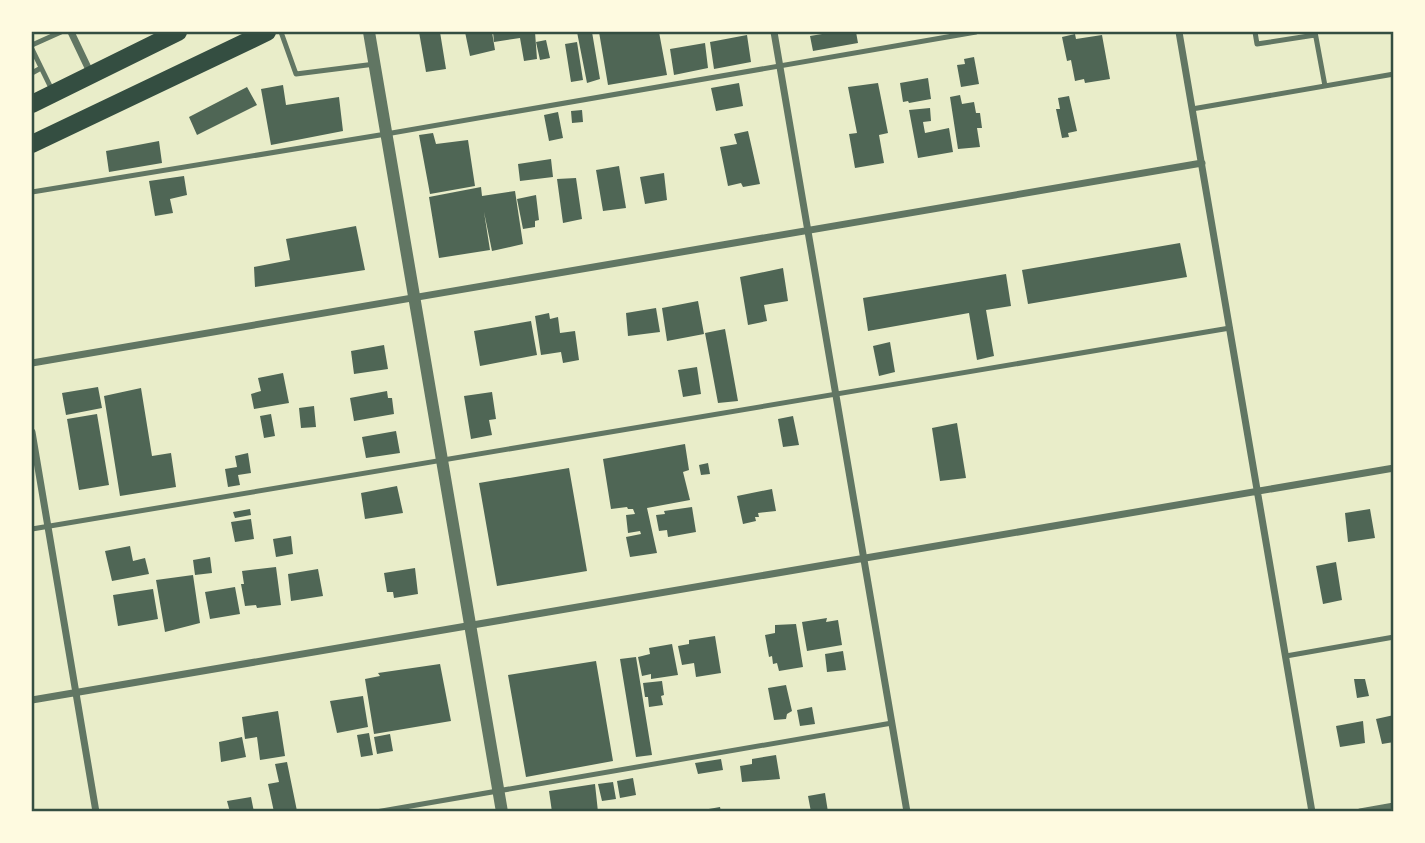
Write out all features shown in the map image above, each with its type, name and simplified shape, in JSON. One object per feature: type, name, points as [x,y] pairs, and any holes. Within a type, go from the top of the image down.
[{"type":"main road","points":[[32,104],[178,32]]},
{"type":"main road","points":[[32,144],[267,32]]},
{"type":"street","points":[[71,32],[92,74]]},
{"type":"street","points":[[369,32],[502,811]]},
{"type":"street","points":[[774,32],[907,811]]},
{"type":"street","points":[[1179,32],[1312,811]]},
{"type":"street","points":[[32,363],[1202,163]]},
{"type":"street","points":[[32,432],[96,811]]},
{"type":"street","points":[[32,700],[1394,468]]},
{"type":"street","points":[[1360,811],[1394,806]]},
{"type":"lane","points":[[54,93],[32,47],[61,32]]},
{"type":"lane","points":[[281,32],[296,74],[375,64]]},
{"type":"lane","points":[[32,192],[976,32]]},
{"type":"lane","points":[[1255,32],[1257,44],[1315,33],[1325,86]]},
{"type":"lane","points":[[32,73],[41,68]]},
{"type":"lane","points":[[1192,109],[1394,74]]},
{"type":"lane","points":[[32,529],[441,458],[1230,328]]},
{"type":"lane","points":[[1286,656],[1394,637]]},
{"type":"lane","points":[[376,811],[892,723]]},
{"type":"building","points":[[419,32],[440,32],[446,69],[426,72]]},
{"type":"building","points":[[465,32],[492,32],[495,50],[470,56]]},
{"type":"building","points":[[493,32],[535,32],[537,59],[524,61],[520,38],[494,42]]},
{"type":"building","points":[[577,32],[592,32],[600,79],[587,83]]},
{"type":"building","points":[[599,32],[659,32],[667,75],[608,85]]},
{"type":"building","points":[[856,32],[858,43],[813,51],[810,36]]},
{"type":"building","points":[[1075,34],[1076,39],[1102,35],[1110,79],[1085,83],[1084,79],[1075,81],[1071,60],[1067,61],[1062,37]]},
{"type":"building","points":[[747,35],[751,62],[714,69],[710,42]]},
{"type":"building","points":[[546,40],[550,58],[540,60],[536,42]]},
{"type":"building","points":[[577,42],[583,80],[571,82],[565,44]]},
{"type":"building","points":[[705,43],[708,68],[674,75],[670,49]]},
{"type":"building","points":[[974,57],[979,84],[961,87],[957,65],[965,64],[964,59]]},
{"type":"building","points":[[928,78],[931,99],[903,102],[900,83]]},
{"type":"building","points":[[739,83],[743,106],[716,111],[711,88]]},
{"type":"building","points":[[878,83],[888,133],[879,135],[884,163],[855,168],[849,134],[857,133],[848,87]]},
{"type":"building","points":[[283,85],[286,105],[339,97],[343,131],[271,145],[261,89]]},
{"type":"building","points":[[247,87],[257,105],[197,135],[189,117]]},
{"type":"building","points":[[960,95],[962,104],[974,102],[976,113],[980,113],[982,128],[977,128],[980,147],[958,149],[950,97]]},
{"type":"building","points":[[1069,96],[1077,131],[1062,138],[1056,109],[1060,109],[1058,98]]},
{"type":"building","points":[[930,108],[931,121],[923,122],[925,133],[949,128],[953,152],[918,158],[909,110]]},
{"type":"building","points":[[582,110],[583,122],[572,123],[571,111]]},
{"type":"building","points":[[558,112],[563,138],[549,141],[544,115]]},
{"type":"building","points":[[748,131],[760,184],[743,187],[741,183],[728,186],[720,147],[737,144],[734,134]]},
{"type":"building","points":[[433,133],[436,144],[468,140],[475,186],[430,194],[419,135]]},
{"type":"building","points":[[159,141],[162,163],[109,172],[106,151]]},
{"type":"building","points":[[551,159],[553,177],[520,181],[518,164]]},
{"type":"building","points":[[619,166],[626,208],[603,211],[596,170]]},
{"type":"building","points":[[664,173],[667,200],[645,204],[640,177]]},
{"type":"building","points":[[184,176],[187,195],[170,199],[173,213],[155,216],[149,181]]},
{"type":"building","points":[[576,178],[582,219],[563,223],[557,179]]},
{"type":"building","points":[[481,187],[482,196],[515,191],[523,244],[492,251],[484,212],[490,250],[439,258],[429,197]]},
{"type":"building","points":[[536,195],[539,220],[535,221],[535,227],[523,229],[517,199]]},
{"type":"building","points":[[356,226],[365,270],[255,287],[254,267],[290,260],[286,239]]},
{"type":"building","points":[[1180,243],[1187,277],[1028,304],[1022,270]]},
{"type":"building","points":[[783,268],[788,301],[764,305],[767,321],[748,325],[740,277]]},
{"type":"building","points":[[1006,274],[1011,306],[986,310],[994,356],[977,360],[969,313],[868,331],[863,298]]},
{"type":"building","points":[[698,301],[704,334],[667,341],[662,308]]},
{"type":"building","points":[[656,308],[660,332],[628,336],[626,313]]},
{"type":"building","points":[[549,313],[550,319],[558,317],[560,333],[575,331],[579,360],[563,363],[561,352],[541,355],[535,316]]},
{"type":"building","points":[[531,321],[537,355],[480,366],[474,331]]},
{"type":"building","points":[[725,329],[738,401],[718,403],[705,333]]},
{"type":"building","points":[[890,342],[895,372],[879,376],[873,346]]},
{"type":"building","points":[[384,345],[388,369],[354,374],[351,351]]},
{"type":"building","points":[[697,367],[701,394],[683,397],[678,370]]},
{"type":"building","points":[[283,373],[289,403],[254,409],[251,394],[261,391],[258,378]]},
{"type":"building","points":[[98,387],[102,408],[66,415],[62,393]]},
{"type":"building","points":[[141,388],[152,456],[171,453],[176,487],[120,496],[104,396]]},
{"type":"building","points":[[387,391],[388,398],[392,398],[394,414],[354,421],[350,398]]},
{"type":"building","points":[[492,392],[496,419],[489,420],[492,435],[471,439],[464,396]]},
{"type":"building","points":[[314,406],[316,427],[301,428],[299,408]]},
{"type":"building","points":[[97,414],[109,485],[79,490],[67,419]]},
{"type":"building","points":[[271,414],[275,436],[264,438],[260,416]]},
{"type":"building","points":[[793,416],[799,445],[783,447],[778,419]]},
{"type":"building","points":[[957,423],[966,478],[940,481],[932,428]]},
{"type":"building","points":[[396,431],[400,453],[366,458],[362,437]]},
{"type":"building","points":[[685,444],[689,470],[683,472],[690,500],[647,508],[657,553],[630,557],[626,537],[641,534],[640,531],[628,533],[626,515],[635,514],[633,509],[611,509],[603,459]]},
{"type":"building","points":[[248,453],[251,473],[238,475],[240,485],[228,487],[225,469],[237,467],[235,456]]},
{"type":"building","points":[[708,463],[710,474],[701,475],[699,465]]},
{"type":"building","points":[[569,468],[587,571],[497,586],[479,483]]},
{"type":"building","points":[[397,486],[403,513],[365,519],[361,493]]},
{"type":"building","points":[[772,489],[776,511],[758,513],[756,521],[743,524],[737,496]]},
{"type":"building","points":[[692,507],[696,532],[668,537],[667,530],[659,531],[656,515],[665,514],[664,511]]},
{"type":"building","points":[[250,509],[251,515],[235,518],[233,512]]},
{"type":"building","points":[[1370,509],[1375,538],[1348,542],[1345,513]]},
{"type":"building","points":[[251,519],[254,539],[235,542],[231,522]]},
{"type":"building","points":[[291,536],[293,554],[276,557],[273,539]]},
{"type":"building","points":[[130,546],[133,561],[145,558],[149,574],[112,581],[105,551]]},
{"type":"building","points":[[210,557],[212,573],[195,575],[193,560]]},
{"type":"building","points":[[1336,562],[1342,600],[1323,604],[1316,566]]},
{"type":"building","points":[[276,567],[281,605],[257,608],[256,605],[245,606],[241,584],[244,584],[242,571]]},
{"type":"building","points":[[415,568],[418,594],[394,598],[393,592],[387,592],[384,573]]},
{"type":"building","points":[[318,569],[323,596],[291,601],[288,574]]},
{"type":"building","points":[[193,575],[200,623],[165,632],[156,580]]},
{"type":"building","points":[[235,587],[240,614],[210,619],[205,592]]},
{"type":"building","points":[[153,589],[158,619],[118,626],[113,595]]},
{"type":"building","points":[[827,618],[826,622],[838,620],[842,645],[807,651],[802,622]]},
{"type":"building","points":[[796,624],[803,667],[779,671],[777,663],[773,664],[772,656],[769,657],[765,635],[775,633],[775,625]]},
{"type":"building","points":[[715,636],[721,673],[696,677],[694,663],[682,665],[678,646],[689,644],[689,640]]},
{"type":"building","points":[[672,644],[678,675],[651,679],[651,674],[642,676],[638,657],[650,654],[649,648]]},
{"type":"building","points":[[843,651],[846,670],[827,672],[825,654]]},
{"type":"building","points":[[636,657],[652,755],[636,757],[620,659]]},
{"type":"building","points":[[596,661],[613,761],[526,777],[508,675]]},
{"type":"building","points":[[440,664],[451,721],[374,734],[365,679],[380,676],[378,673]]},
{"type":"building","points":[[1354,679],[1365,679],[1369,696],[1357,698]]},
{"type":"building","points":[[662,681],[663,705],[649,707],[643,683]]},
{"type":"building","points":[[786,685],[792,711],[787,714],[786,719],[774,720],[768,688]]},
{"type":"building","points":[[363,696],[368,727],[337,733],[330,701]]},
{"type":"building","points":[[812,707],[815,724],[800,726],[797,710]]},
{"type":"building","points":[[278,711],[285,756],[260,760],[257,737],[245,739],[242,717]]},
{"type":"building","points":[[1394,715],[1394,742],[1382,744],[1376,719]]},
{"type":"building","points":[[1363,721],[1365,743],[1340,747],[1336,726]]},
{"type":"building","points":[[369,733],[373,755],[361,757],[357,735]]},
{"type":"building","points":[[390,734],[393,751],[377,754],[374,737]]},
{"type":"building","points":[[242,737],[246,757],[221,762],[219,742]]},
{"type":"building","points":[[776,755],[780,779],[742,782],[740,766],[752,764],[752,759]]},
{"type":"building","points":[[721,759],[723,770],[698,774],[695,763]]},
{"type":"building","points":[[287,762],[297,811],[274,812],[268,784],[279,782],[275,764]]},
{"type":"building","points":[[633,778],[636,795],[620,798],[617,781]]},
{"type":"building","points":[[613,782],[616,799],[602,801],[598,784]]},
{"type":"building","points":[[595,784],[598,812],[552,812],[549,791]]},
{"type":"building","points":[[825,793],[828,812],[811,812],[808,796]]},
{"type":"building","points":[[251,797],[254,812],[230,812],[227,801]]},
{"type":"building","points":[[720,807],[721,812],[703,810]]}]
